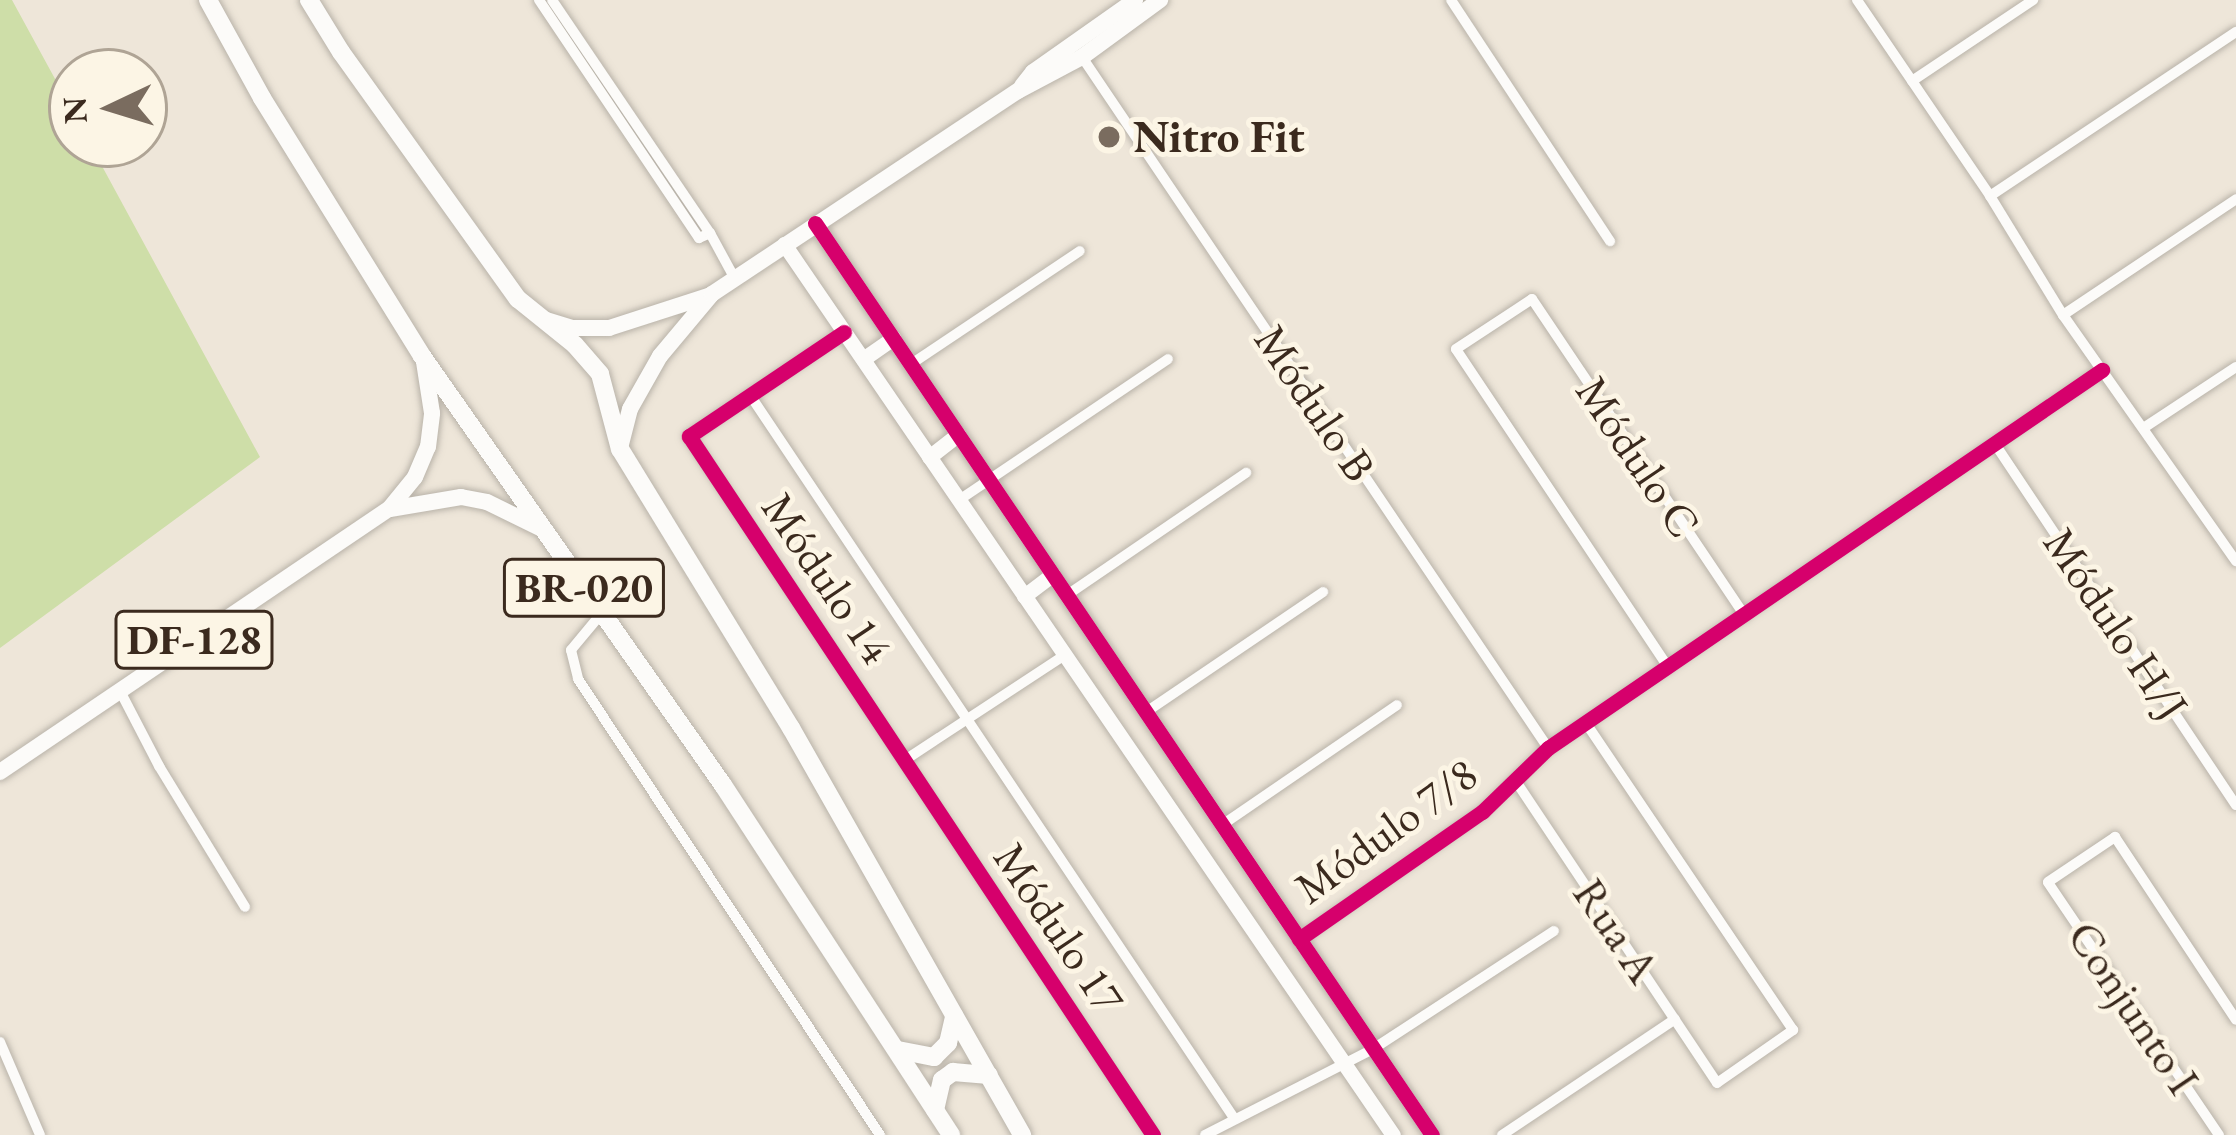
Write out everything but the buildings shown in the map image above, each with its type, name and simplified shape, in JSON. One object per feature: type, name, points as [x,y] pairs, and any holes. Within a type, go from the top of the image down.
[{"type":"highway","name":"BR-020","points":[[208,0],[262,98],[422,356],[723,785],[951,1135]]},
{"type":"highway","name":"BR-020","points":[[309,0],[396,130],[538,318],[575,345],[600,374],[620,448],[791,728],[1022,1135]]},
{"type":"highway","points":[[898,1050],[934,1057],[952,1034],[954,1016]]},
{"type":"highway","points":[[935,1110],[942,1080],[953,1072],[989,1075]]},
{"type":"main road","points":[[1018,91],[1047,61],[1093,28],[1135,6],[1160,0]]},
{"type":"main road","points":[[620,448],[629,409],[660,356],[712,294],[1018,91],[1082,57],[1135,6]]},
{"type":"main road","points":[[1082,57],[1093,28]]},
{"type":"main road","points":[[1047,61],[1082,57]]},
{"type":"main road","points":[[538,318],[573,328],[609,328],[712,294]]},
{"type":"main road","name":"DF-128","points":[[0,772],[389,509],[415,477],[428,446],[430,386],[422,356]]},
{"type":"main road","name":"DF-128","points":[[389,509],[461,497],[487,502],[546,531]]},
{"type":"street","points":[[539,0],[699,238],[710,233]]},
{"type":"street","points":[[552,0],[710,233],[734,277]]},
{"type":"street","points":[[1451,0],[1610,241]]},
{"type":"street","points":[[1857,0],[1990,196],[2063,315],[2236,561]]},
{"type":"street","points":[[1912,81],[2033,0]]},
{"type":"street","points":[[1990,196],[2236,32]]},
{"type":"street","name":"Módulo B","points":[[1082,57],[1548,748]]},
{"type":"street","points":[[2063,315],[2236,200]]},
{"type":"street","points":[[815,223],[1432,1135]]},
{"type":"street","points":[[784,244],[1393,1135]]},
{"type":"street","points":[[911,364],[1080,251]]},
{"type":"street","name":"Módulo C","points":[[1668,667],[1456,349],[1532,299],[1744,615]]},
{"type":"street","points":[[844,332],[750,395],[1234,1118]]},
{"type":"street","points":[[862,359],[893,338]]},
{"type":"street","points":[[959,500],[1168,359]]},
{"type":"street","points":[[2146,427],[2236,367]]},
{"type":"street","name":"Módulo 7/8","points":[[1299,939],[1482,812],[1548,748],[2102,370]]},
{"type":"street","name":"Módulo 14","points":[[750,395],[689,436],[905,760]]},
{"type":"street","points":[[929,457],[958,434]]},
{"type":"street","name":"Módulo H/J","points":[[1995,444],[2236,805]]},
{"type":"street","points":[[1066,595],[1246,473]]},
{"type":"street","points":[[2222,540],[2236,530]]},
{"type":"street","points":[[1024,596],[1053,574]]},
{"type":"street","points":[[1145,712],[1323,592]]},
{"type":"street","points":[[601,614],[571,650],[578,679],[880,1135]]},
{"type":"street","points":[[905,760],[1065,656]]},
{"type":"street","points":[[120,691],[159,766],[245,907]]},
{"type":"street","points":[[1222,825],[1397,705]]},
{"type":"street","name":"Rua A","points":[[1515,780],[1717,1083],[1793,1030],[1586,723]]},
{"type":"street","name":"Módulo 17","points":[[905,760],[1154,1135]]},
{"type":"street","points":[[1168,807],[1197,787]]},
{"type":"street","name":"Conjunto I","points":[[2218,1135],[2048,882],[2115,836],[2236,1020]]},
{"type":"street","points":[[1204,1135],[1373,1049],[1554,931]]},
{"type":"street","points":[[1502,1135],[1675,1019]]},
{"type":"street","points":[[0,1042],[40,1135]]},
{"type":"green space","points":[[0,0],[12,0],[48,66],[48,168],[103,168],[260,457],[0,648]]},
{"type":"cycle path","points":[[815,223],[1432,1135]]},
{"type":"cycle path","points":[[844,332],[689,436],[1153,1135]]},
{"type":"cycle path","points":[[1299,939],[1482,812],[1548,748],[2102,370]]},
{"type":"place","name":"Nitro Fit","points":[[1109,137]]}]
